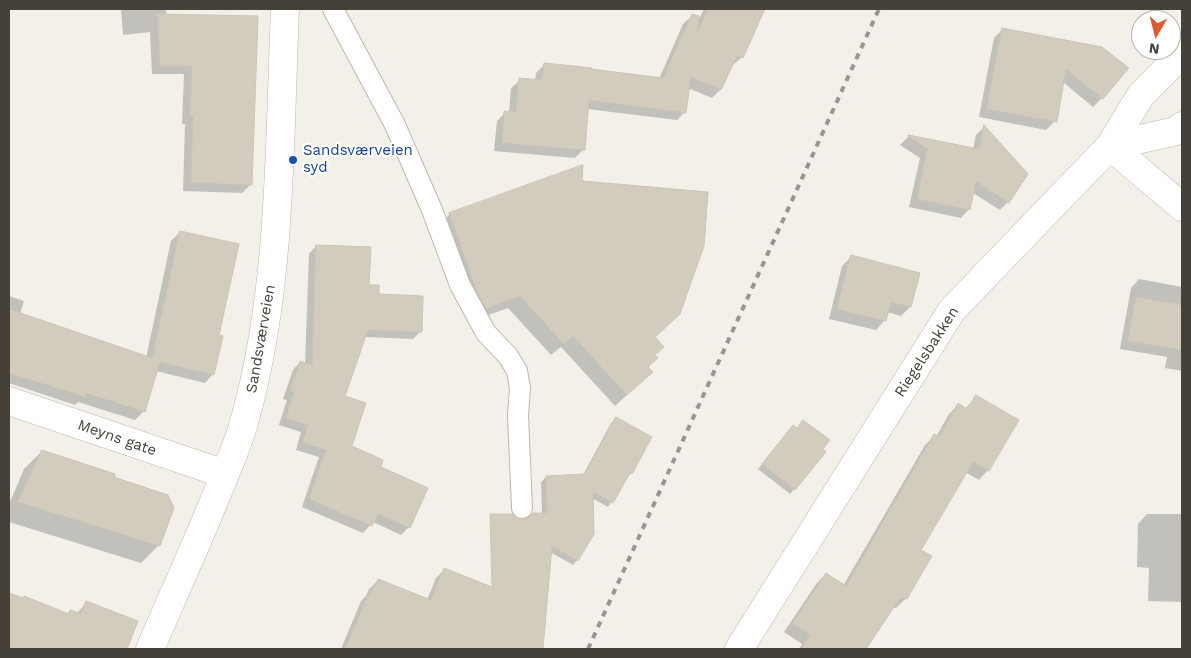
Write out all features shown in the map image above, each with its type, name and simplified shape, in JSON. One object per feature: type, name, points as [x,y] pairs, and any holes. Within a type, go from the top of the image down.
[{"type":"street","name":"Sandsværveien","points":[[150,649],[194,551],[225,474],[245,421],[257,373],[265,332],[276,217],[285,9]]},
{"type":"street","name":"Riegelsbakken","points":[[741,649],[952,310],[1110,146],[1141,95],[1182,54]]},
{"type":"street","points":[[1110,146],[1176,131],[1182,126]]},
{"type":"street","points":[[1110,146],[1182,207]]},
{"type":"street","name":"Meyns gate","points":[[9,401],[225,474]]},
{"type":"lane","points":[[333,9],[395,124],[432,210],[460,285],[486,333],[508,356],[517,371],[520,388],[518,415],[522,508]]},
{"type":"building","points":[[708,9],[765,9],[743,58],[737,56],[721,90],[691,77],[686,113],[589,100],[585,150],[502,143],[504,111],[516,112],[519,78],[542,80],[544,63],[663,78],[692,14],[699,16],[697,33]]},
{"type":"building","points":[[158,14],[258,16],[252,185],[191,183],[193,116],[190,116],[192,66],[160,66]]},
{"type":"building","points":[[1002,28],[1102,47],[1129,68],[1103,99],[1066,69],[1057,122],[987,109]]},
{"type":"building","points":[[984,125],[1028,174],[1009,203],[976,181],[970,210],[917,199],[927,150],[929,150],[908,135],[979,149]]},
{"type":"building","points":[[583,165],[582,181],[708,192],[704,246],[680,314],[655,337],[664,347],[655,355],[658,358],[648,367],[653,372],[627,395],[573,336],[564,344],[520,296],[486,309],[478,294],[449,213]]},
{"type":"building","points":[[180,231],[239,244],[219,335],[223,336],[214,375],[160,362],[145,412],[86,393],[85,397],[9,373],[9,309],[152,358]]},
{"type":"building","points":[[316,245],[371,247],[369,285],[379,285],[379,294],[423,296],[422,332],[368,330],[345,396],[366,403],[352,446],[383,460],[381,467],[428,488],[410,528],[378,514],[372,526],[309,499],[326,450],[303,442],[308,425],[286,418],[294,392],[290,391],[300,361],[312,365]]},
{"type":"building","points":[[851,255],[920,273],[911,307],[891,302],[886,321],[837,309]]},
{"type":"building","points":[[1136,297],[1182,305],[1182,350],[1128,341]]},
{"type":"building","points":[[976,395],[1019,420],[989,471],[973,462],[921,550],[932,556],[907,599],[900,598],[866,649],[801,649],[810,635],[793,623],[826,573],[846,586],[934,434],[939,437],[958,403],[967,409]]},
{"type":"building","points":[[616,417],[652,437],[632,474],[630,473],[613,503],[593,492],[594,534],[578,561],[552,546],[543,649],[345,649],[370,591],[372,592],[378,579],[431,600],[444,568],[492,587],[490,514],[512,514],[522,520],[528,518],[533,513],[547,513],[546,476],[584,474]]},
{"type":"building","points":[[803,420],[830,440],[823,449],[826,452],[795,490],[762,464],[793,425],[797,428]]},
{"type":"building","points":[[42,450],[115,474],[114,477],[168,495],[174,508],[160,546],[18,502]]},
{"type":"building","points":[[9,593],[23,598],[24,596],[69,614],[70,610],[81,614],[86,601],[138,621],[127,649],[9,649]]},
{"type":"railway","points":[[588,649],[879,9]]},
{"type":"place","name":"Sandsværveien syd","points":[[293,160]]}]
